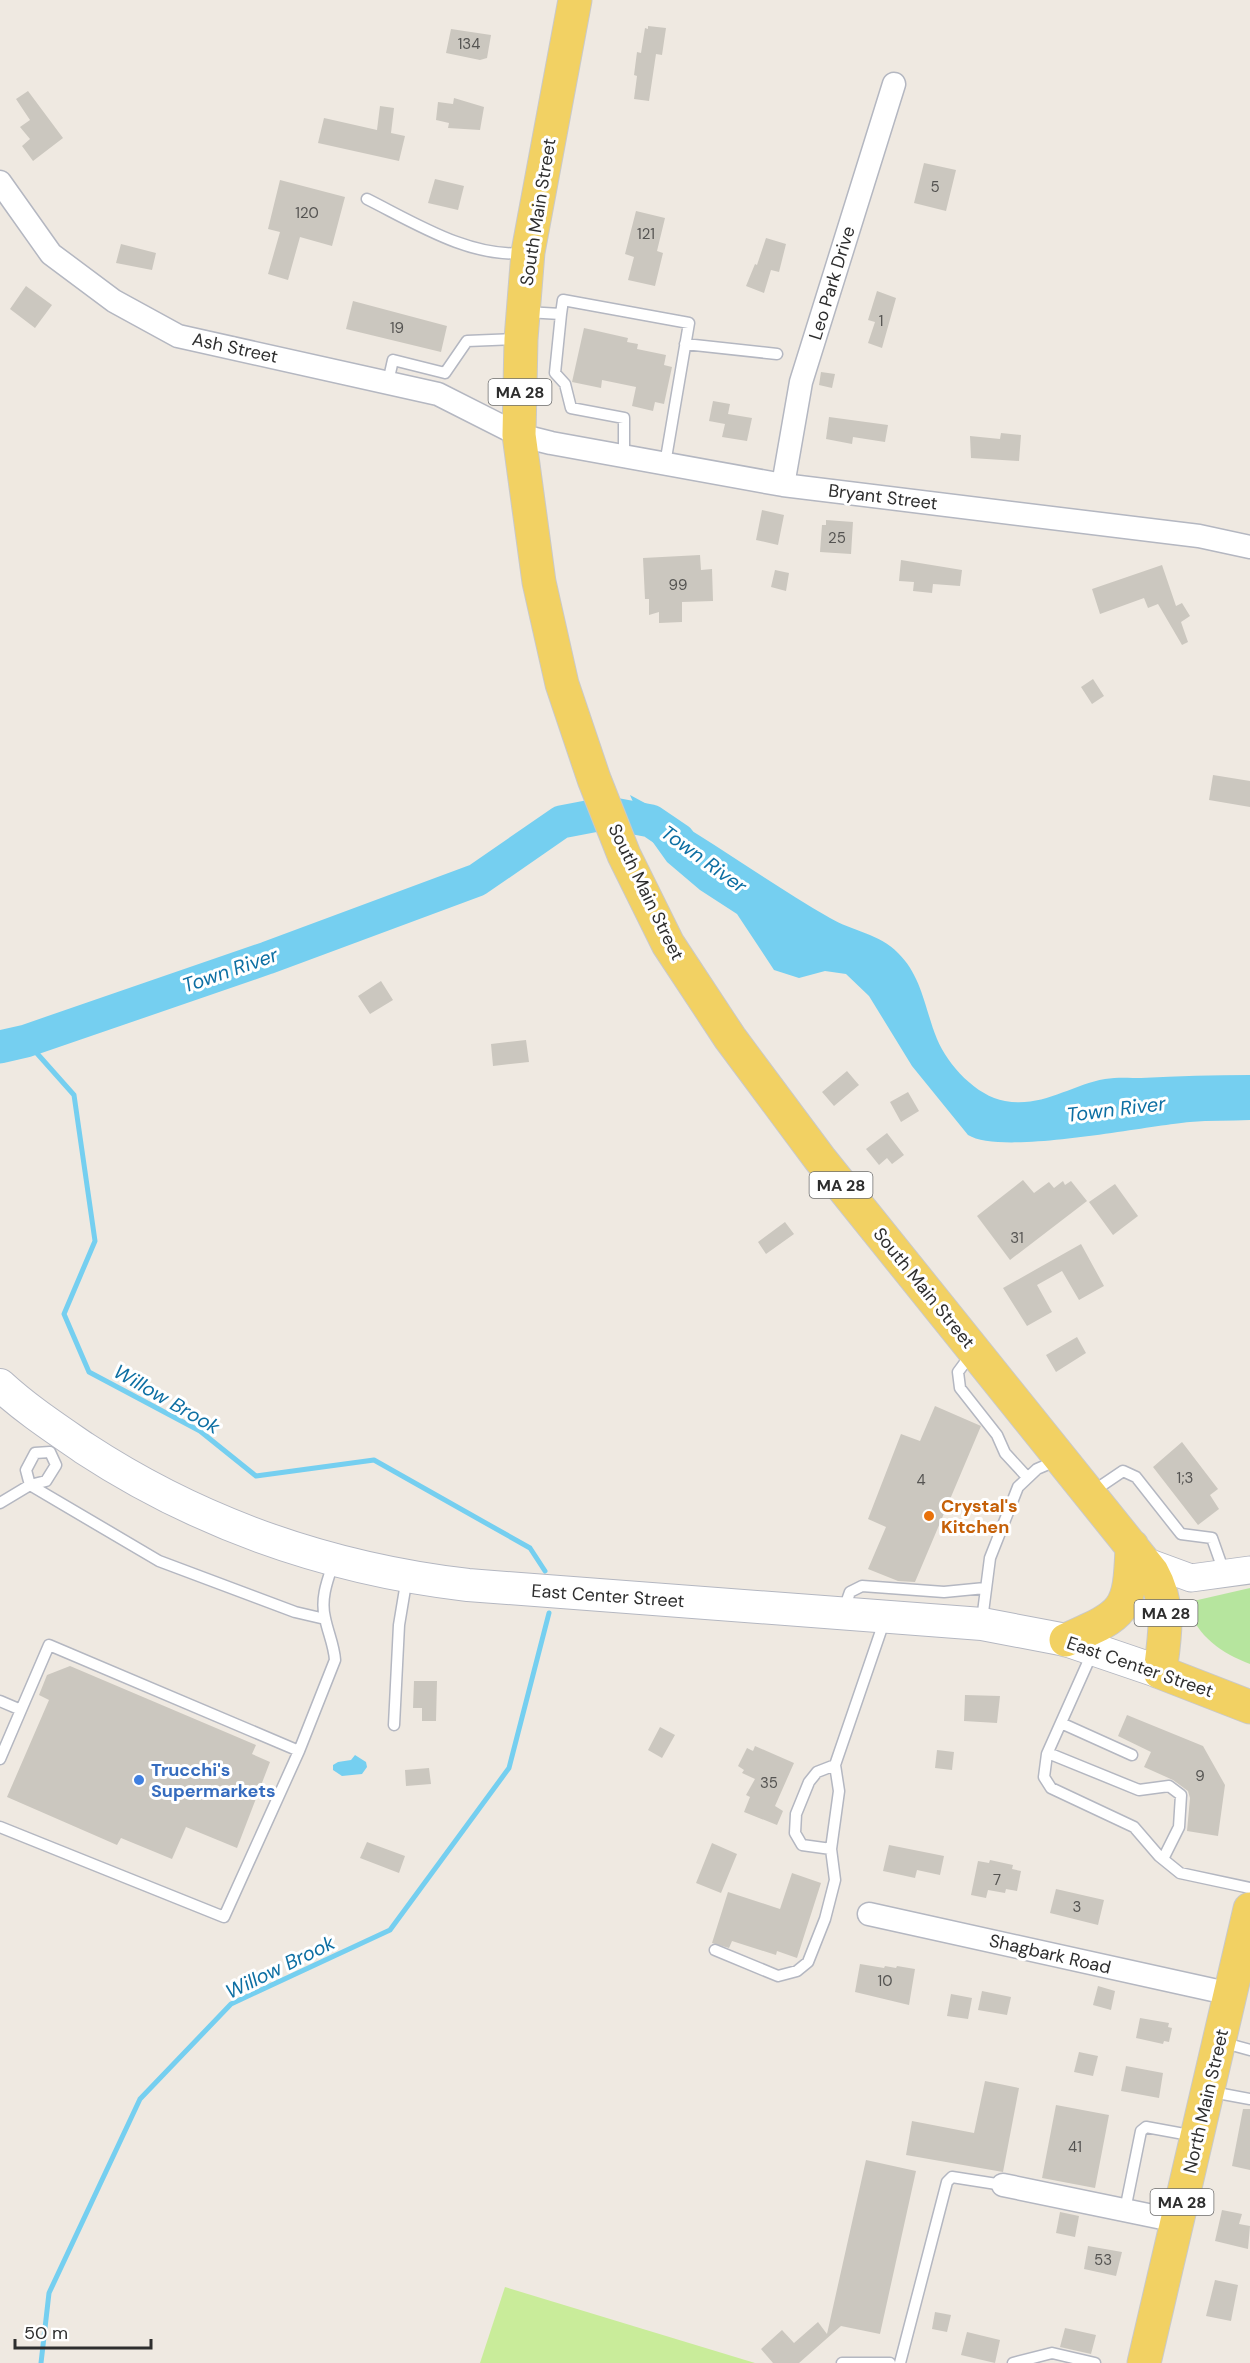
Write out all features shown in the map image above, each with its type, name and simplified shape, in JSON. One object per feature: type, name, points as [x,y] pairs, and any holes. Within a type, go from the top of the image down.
[{"type":"main road","name":"South Main Street","points":[[575,0],[528,252],[522,325],[519,435],[538,582],[562,684],[594,779],[624,855],[668,944],[730,1038],[820,1159],[1090,1494],[1160,1585],[1166,1608],[1167,1627],[1160,1672]]},
{"type":"main road","name":"East Center Street","points":[[0,1385],[56,1443],[110,1465],[199,1512],[265,1539],[334,1560],[407,1577],[520,1589],[982,1624],[1080,1644],[1250,1707]]},
{"type":"main road","points":[[1080,1644],[1122,1609],[1137,1553]]},
{"type":"main road","name":"North Main Street","points":[[1144,2363],[1208,2091],[1235,2046],[1236,1995],[1250,1910]]},
{"type":"street","name":"Leo Park Drive","points":[[783,485],[801,382],[894,84]]},
{"type":"street","name":"Ash Street","points":[[0,182],[51,254],[114,301],[178,336],[388,382],[443,397],[519,435]]},
{"type":"street","name":"Bryant Street","points":[[519,435],[783,485],[1199,536],[1250,547]]},
{"type":"street","points":[[1137,1553],[1185,1577],[1229,1574]]},
{"type":"street","name":"Shagbark Road","points":[[869,1914],[1236,1995]]},
{"type":"street","points":[[1003,2185],[1177,2221]]},
{"type":"lane","points":[[368,199],[460,243],[505,255],[528,252]]},
{"type":"lane","points":[[624,456],[624,418],[571,408],[565,384],[555,373],[563,300],[689,323],[665,464]]},
{"type":"lane","points":[[443,397],[445,373],[467,341],[561,315]]},
{"type":"lane","points":[[685,344],[777,354]]},
{"type":"lane","points":[[388,382],[393,360],[445,373]]},
{"type":"lane","points":[[974,1350],[958,1372],[960,1388],[997,1435],[1005,1453],[1027,1477]]},
{"type":"lane","points":[[0,1503],[30,1485],[46,1481],[56,1465],[56,1443],[35,1453],[26,1470],[30,1485],[159,1561],[295,1612],[325,1619]]},
{"type":"lane","points":[[982,1624],[990,1558],[1018,1487],[1037,1469],[1062,1459]]},
{"type":"lane","points":[[1090,1494],[1123,1471],[1136,1477],[1181,1534],[1212,1538],[1229,1574]]},
{"type":"lane","points":[[0,1827],[224,1917],[299,1751],[335,1660],[334,1647],[325,1619],[326,1586],[334,1560]]},
{"type":"lane","points":[[394,1725],[399,1625],[407,1577]]},
{"type":"lane","points":[[843,1612],[850,1592],[862,1586],[944,1592],[985,1588]]},
{"type":"lane","points":[[714,1950],[778,1976],[797,1971],[808,1962],[825,1919],[835,1880],[831,1849],[839,1791],[835,1765],[886,1616]]},
{"type":"lane","points":[[1080,1644],[1061,1723],[1048,1752],[1044,1777],[1051,1788],[1134,1827],[1180,1873],[1250,1888]]},
{"type":"lane","points":[[0,1759],[49,1645],[299,1751]]},
{"type":"lane","points":[[0,1701],[21,1710]]},
{"type":"lane","points":[[1061,1723],[1132,1755]]},
{"type":"lane","points":[[1048,1752],[1139,1790],[1169,1786],[1181,1795],[1179,1827],[1163,1858]]},
{"type":"lane","points":[[831,1849],[802,1845],[795,1833],[796,1814],[809,1782],[818,1772],[835,1765]]},
{"type":"lane","points":[[1208,2091],[1250,2099]]},
{"type":"lane","points":[[1125,2210],[1141,2131],[1146,2127],[1197,2137]]},
{"type":"lane","points":[[900,2363],[947,2182],[952,2177],[1003,2185]]},
{"type":"lane","points":[[1013,2363],[1052,2353],[1095,2363]]},
{"type":"lane","points":[[842,2363],[890,2363]]},
{"type":"green space","points":[[1250,1588],[1250,1664],[1230,1655],[1204,1635],[1192,1617],[1188,1606],[1189,1602]]},
{"type":"green space","points":[[505,2287],[755,2363],[480,2363]]},
{"type":"water","points":[[630,795],[681,824],[830,918],[883,941],[891,947],[913,972],[937,1039],[948,1059],[964,1078],[984,1093],[1005,1101],[1019,1102],[1044,1099],[1110,1078],[1250,1075],[1250,1120],[1190,1122],[1041,1141],[985,1141],[968,1135],[912,1066],[869,996],[846,974],[825,971],[799,978],[774,970],[737,914],[700,890],[667,862],[647,834]]},
{"type":"water","points":[[355,1755],[366,1762],[367,1767],[362,1774],[342,1776],[333,1770],[333,1765],[351,1760]]},
{"type":"building","points":[[648,26],[666,28],[662,55],[656,54],[649,101],[634,99],[637,52],[641,53],[645,28],[648,29]]},
{"type":"building","points":[[451,29],[491,35],[487,58],[480,60],[446,53]]},
{"type":"building","points":[[28,91],[63,138],[33,161],[22,146],[30,139],[20,127],[30,120],[16,99]]},
{"type":"building","points":[[454,98],[484,107],[480,130],[448,128],[449,123],[436,120],[438,102],[453,104]]},
{"type":"building","points":[[380,106],[394,108],[391,133],[405,136],[399,161],[318,143],[324,118],[377,130]]},
{"type":"building","points":[[924,163],[956,170],[946,211],[914,203]]},
{"type":"building","points":[[435,179],[464,186],[458,210],[428,203]]},
{"type":"building","points":[[280,180],[345,197],[332,246],[300,237],[288,280],[268,274],[280,232],[268,229]]},
{"type":"building","points":[[636,211],[665,218],[657,251],[663,253],[655,286],[628,280],[634,257],[625,254]]},
{"type":"building","points":[[766,238],[786,244],[779,272],[771,270],[764,293],[746,286],[755,264],[757,265]]},
{"type":"building","points":[[121,244],[156,253],[152,270],[116,263]]},
{"type":"building","points":[[26,286],[52,305],[35,328],[10,309]]},
{"type":"building","points":[[877,291],[896,298],[882,348],[868,343],[875,322],[868,320]]},
{"type":"building","points":[[353,301],[447,326],[441,352],[346,329]]},
{"type":"building","points":[[584,328],[628,338],[627,342],[638,344],[637,349],[666,355],[664,365],[672,367],[664,404],[655,402],[653,411],[632,406],[636,387],[602,380],[601,388],[572,382]]},
{"type":"building","points":[[821,372],[835,374],[832,388],[819,385]]},
{"type":"building","points":[[713,401],[730,404],[728,414],[752,418],[747,441],[722,437],[725,424],[709,421]]},
{"type":"building","points":[[829,417],[888,425],[885,442],[853,437],[852,444],[826,439]]},
{"type":"building","points":[[1001,433],[1021,435],[1019,461],[971,458],[970,436],[1000,439]]},
{"type":"building","points":[[762,510],[784,515],[778,545],[756,540]]},
{"type":"building","points":[[826,520],[853,522],[851,554],[820,552],[822,525],[826,525]]},
{"type":"building","points":[[700,555],[701,570],[712,569],[713,601],[682,602],[682,622],[659,623],[659,612],[649,615],[649,599],[645,599],[643,558]]},
{"type":"building","points":[[901,560],[962,570],[960,586],[933,584],[932,593],[913,591],[914,582],[899,581]]},
{"type":"building","points":[[1162,565],[1176,606],[1182,603],[1190,616],[1181,622],[1188,642],[1182,645],[1158,604],[1148,608],[1144,598],[1100,614],[1092,589]]},
{"type":"building","points":[[775,570],[789,573],[786,591],[771,587]]},
{"type":"building","points":[[1093,679],[1104,696],[1092,704],[1081,687]]},
{"type":"building","points":[[1213,775],[1250,781],[1250,807],[1209,800]]},
{"type":"building","points":[[381,981],[393,1000],[370,1014],[358,996]]},
{"type":"building","points":[[526,1040],[529,1062],[493,1066],[491,1044]]},
{"type":"building","points":[[847,1071],[859,1085],[834,1106],[822,1092]]},
{"type":"building","points":[[908,1092],[919,1111],[901,1122],[890,1102]]},
{"type":"building","points":[[887,1133],[904,1155],[892,1164],[887,1158],[879,1165],[866,1149]]},
{"type":"building","points":[[1023,1180],[1034,1193],[1049,1182],[1054,1188],[1063,1181],[1065,1185],[1071,1181],[1087,1201],[1010,1260],[977,1216]]},
{"type":"building","points":[[1115,1184],[1138,1216],[1113,1235],[1089,1202]]},
{"type":"building","points":[[785,1222],[794,1234],[766,1254],[758,1242]]},
{"type":"building","points":[[1081,1244],[1104,1286],[1079,1300],[1062,1271],[1037,1285],[1052,1312],[1027,1326],[1003,1288]]},
{"type":"building","points":[[1077,1337],[1086,1353],[1056,1372],[1046,1355]]},
{"type":"building","points":[[935,1406],[981,1426],[915,1582],[898,1581],[868,1569],[886,1527],[868,1519],[901,1434],[920,1441]]},
{"type":"building","points":[[1182,1442],[1218,1489],[1210,1495],[1219,1509],[1198,1525],[1153,1467]]},
{"type":"building","name":"Trucchi's Supermarkets","points":[[70,1666],[256,1745],[252,1754],[270,1762],[237,1848],[186,1827],[172,1859],[121,1838],[117,1845],[7,1797],[49,1700],[39,1695],[47,1675]]},
{"type":"building","points":[[414,1681],[437,1681],[436,1721],[422,1721],[422,1708],[413,1708]]},
{"type":"building","points":[[965,1695],[1000,1696],[997,1723],[964,1721]]},
{"type":"building","points":[[1127,1715],[1203,1746],[1225,1785],[1218,1836],[1187,1831],[1190,1798],[1188,1791],[1173,1780],[1144,1767],[1151,1752],[1118,1736]]},
{"type":"building","points":[[660,1727],[675,1735],[662,1758],[648,1750]]},
{"type":"building","points":[[755,1746],[794,1763],[775,1806],[783,1811],[777,1825],[744,1812],[750,1797],[746,1795],[755,1779],[742,1773],[744,1770],[738,1766],[747,1748],[753,1751]]},
{"type":"building","points":[[937,1750],[954,1752],[952,1770],[935,1768]]},
{"type":"building","points":[[429,1768],[431,1784],[406,1786],[405,1770]]},
{"type":"building","points":[[367,1842],[405,1856],[399,1873],[360,1858]]},
{"type":"building","points":[[712,1843],[737,1854],[721,1893],[696,1883]]},
{"type":"building","points":[[889,1845],[944,1856],[940,1875],[917,1870],[915,1878],[883,1871]]},
{"type":"building","points":[[990,1860],[1013,1865],[1012,1869],[1021,1871],[1017,1891],[1006,1889],[1005,1893],[988,1890],[986,1898],[971,1895],[978,1861],[989,1863]]},
{"type":"building","points":[[792,1873],[821,1883],[797,1958],[777,1951],[776,1955],[732,1941],[729,1948],[712,1943],[728,1892],[780,1909]]},
{"type":"building","points":[[1056,1889],[1104,1900],[1098,1925],[1050,1913]]},
{"type":"building","points":[[860,1964],[884,1968],[885,1966],[896,1968],[897,1966],[915,1969],[909,2005],[855,1992]]},
{"type":"building","points":[[1098,1986],[1115,1991],[1111,2010],[1093,2005]]},
{"type":"building","points":[[982,1991],[1011,1997],[1007,2015],[978,2010]]},
{"type":"building","points":[[951,1994],[972,1998],[968,2019],[947,2016]]},
{"type":"building","points":[[1140,2018],[1169,2023],[1168,2027],[1172,2028],[1169,2042],[1164,2041],[1163,2044],[1136,2038]]},
{"type":"building","points":[[1079,2052],[1098,2056],[1093,2076],[1074,2072]]},
{"type":"building","points":[[1126,2066],[1163,2073],[1159,2098],[1121,2091]]},
{"type":"building","points":[[985,2081],[1019,2088],[1003,2172],[906,2155],[912,2121],[974,2133]]},
{"type":"building","points":[[1056,2105],[1109,2115],[1095,2188],[1042,2178]]},
{"type":"building","points":[[1243,2109],[1250,2109],[1250,2170],[1232,2166]]},
{"type":"building","points":[[866,2160],[916,2171],[880,2334],[841,2326],[799,2363],[773,2363],[761,2349],[782,2330],[794,2343],[818,2322],[827,2334]]},
{"type":"building","points":[[1222,2210],[1242,2214],[1239,2224],[1250,2226],[1248,2249],[1215,2241]]},
{"type":"building","points":[[1060,2212],[1079,2216],[1075,2237],[1056,2233]]},
{"type":"building","points":[[1088,2246],[1122,2252],[1116,2276],[1084,2269]]},
{"type":"building","points":[[1215,2280],[1238,2285],[1231,2321],[1206,2316]]},
{"type":"building","points":[[935,2312],[951,2315],[947,2332],[932,2329]]},
{"type":"building","points":[[1065,2328],[1096,2335],[1091,2354],[1060,2347]]},
{"type":"building","points":[[967,2332],[1000,2340],[995,2363],[961,2355]]},
{"type":"waterway","name":"Town River","points":[[0,1047],[26,1041],[267,958],[477,880],[561,822],[608,813],[651,821],[679,840]]},
{"type":"waterway","name":"Willow Brook","points":[[26,1041],[74,1095],[95,1241],[64,1314],[89,1372],[200,1431],[256,1476],[374,1460],[530,1548],[545,1571]]},
{"type":"waterway","name":"Willow Brook","points":[[41,2363],[49,2293],[140,2099],[231,2004],[390,1930],[509,1768],[549,1613]]},
{"type":"place","name":"Crystal's Kitchen","points":[[929,1516]]},
{"type":"place","name":"Trucchi's Supermarkets","points":[[139,1780]]}]
